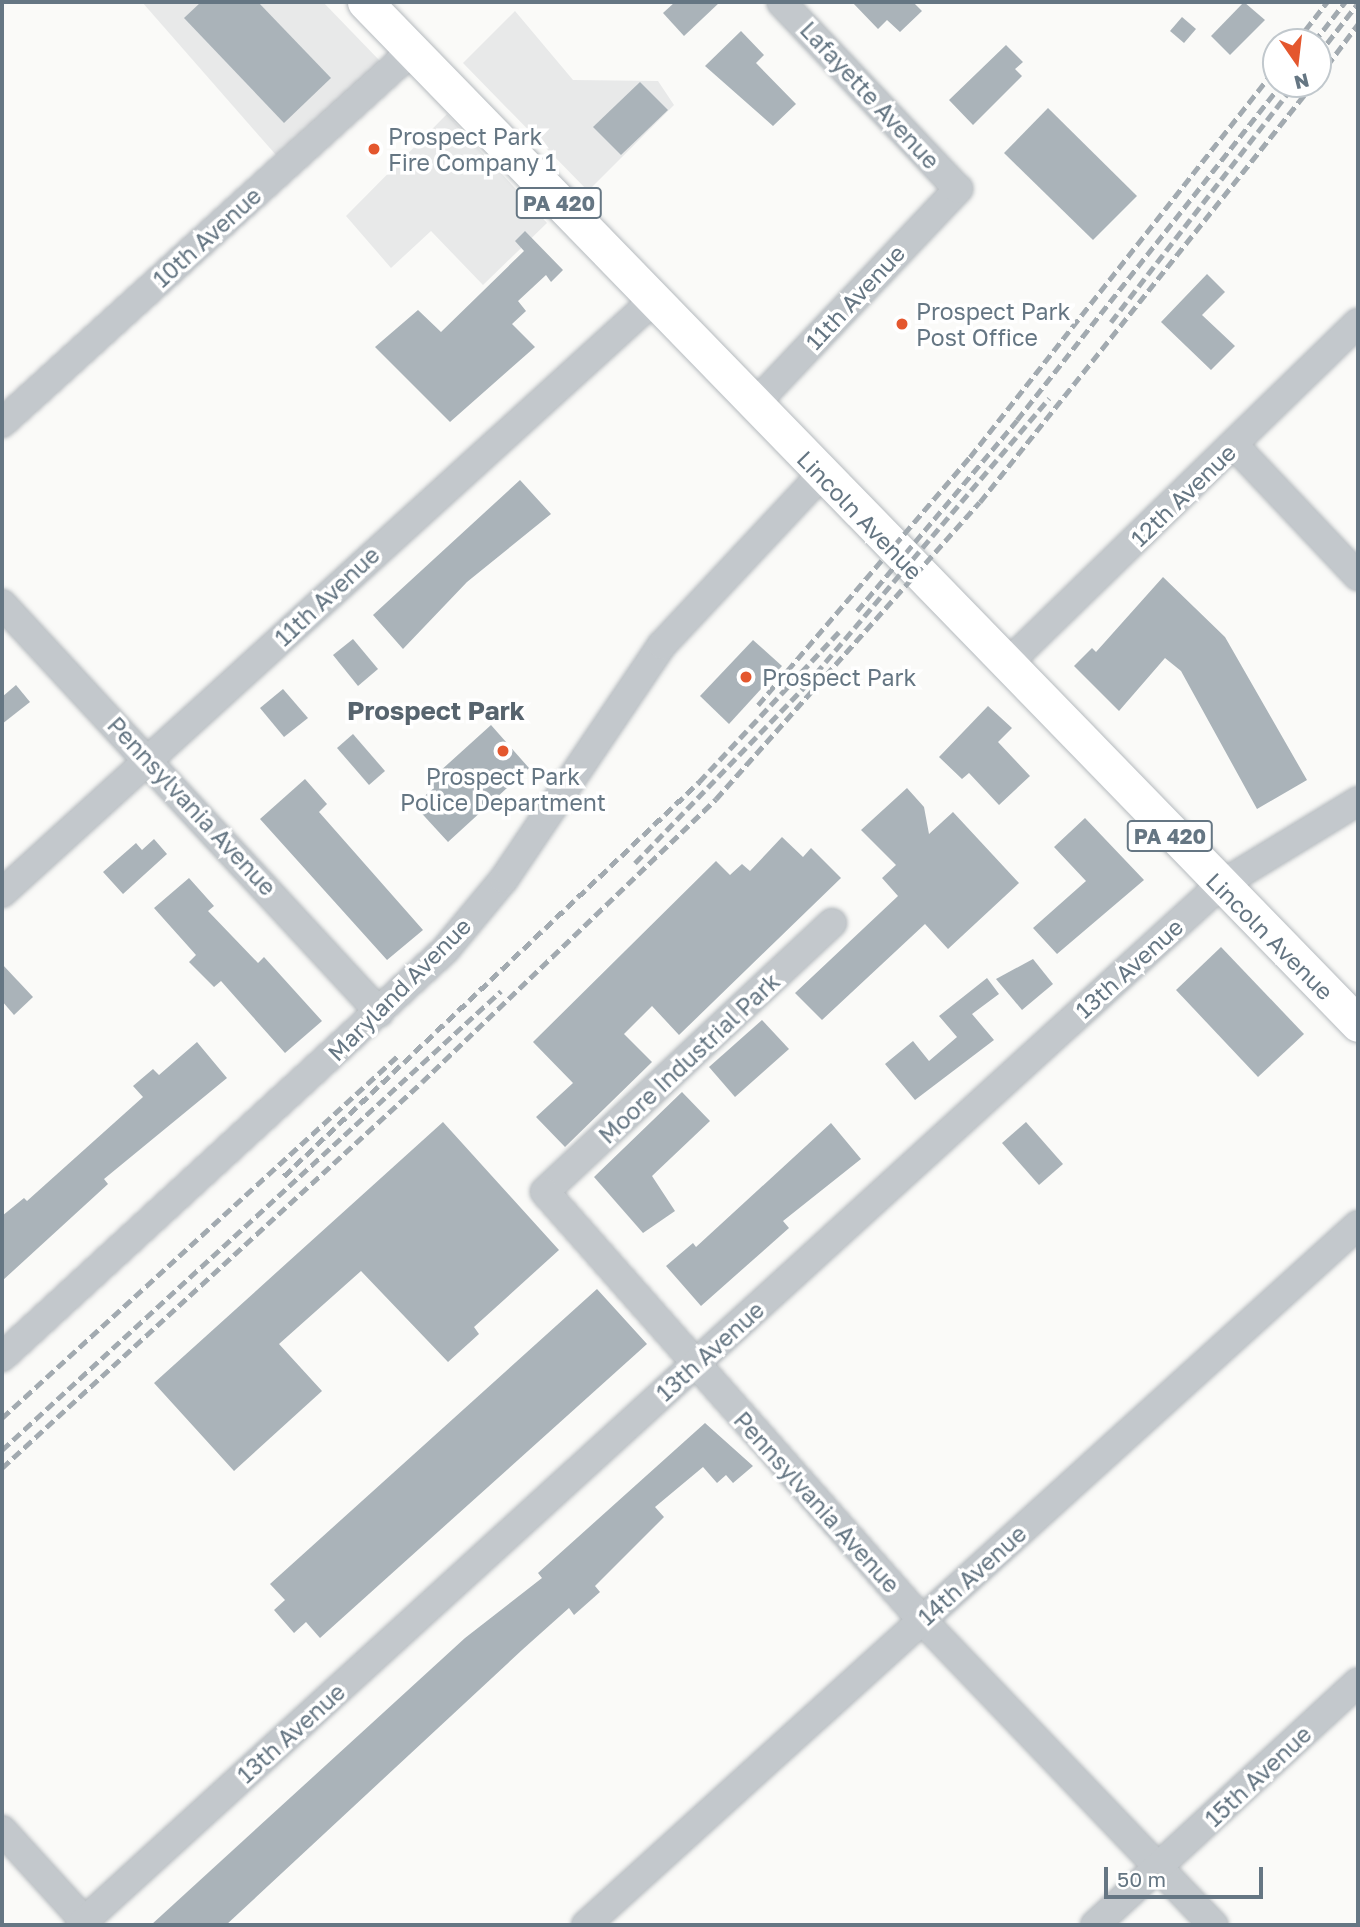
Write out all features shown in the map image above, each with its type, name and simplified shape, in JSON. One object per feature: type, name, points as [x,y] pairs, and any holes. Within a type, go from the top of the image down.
[{"type":"main road","name":"Lincoln Avenue","points":[[365,2],[1219,886],[1358,1024]]},
{"type":"street","name":"Lafayette Avenue","points":[[783,2],[958,189]]},
{"type":"street","name":"10th Avenue","points":[[2,423],[412,51]]},
{"type":"street","name":"11th Avenue","points":[[753,406],[958,189]]},
{"type":"street","name":"11th Avenue","points":[[2,893],[654,300]]},
{"type":"street","name":"12th Avenue","points":[[1006,665],[1235,446],[1358,323]]},
{"type":"street","points":[[1235,446],[1358,576]]},
{"type":"street","name":"Maryland Avenue","points":[[2,1357],[445,950],[504,879],[662,645],[821,475]]},
{"type":"street","name":"Pennsylvania Avenue","points":[[2,604],[150,758],[379,1012]]},
{"type":"street","name":"13th Avenue","points":[[84,1924],[1219,886],[1358,801]]},
{"type":"street","name":"Moore Industrial Park","points":[[545,1192],[832,923]]},
{"type":"street","name":"Pennsylvania Avenue","points":[[545,1192],[922,1620],[1213,1925]]},
{"type":"street","name":"14th Avenue","points":[[586,1925],[1358,1225]]},
{"type":"street","name":"15th Avenue","points":[[1094,1925],[1358,1682]]},
{"type":"street","points":[[2,1830],[84,1924]]},
{"type":"shaded area","points":[[142,2],[323,2],[380,61],[276,155]]},
{"type":"shaded area","points":[[515,11],[573,80],[658,81],[674,105],[588,191],[463,63]]},
{"type":"shaded area","points":[[447,114],[547,223],[483,285],[431,231],[391,268],[346,216]]},
{"type":"building","points":[[201,2],[258,2],[331,78],[284,123],[184,18]]},
{"type":"building","points":[[675,2],[720,2],[684,36],[663,13]]},
{"type":"building","points":[[852,2],[913,2],[922,11],[900,32],[887,20],[878,29]]},
{"type":"building","points":[[1244,2],[1265,20],[1230,55],[1211,36]]},
{"type":"building","points":[[1182,17],[1196,29],[1184,43],[1170,31]]},
{"type":"building","points":[[741,31],[764,55],[756,63],[796,104],[773,126],[705,66]]},
{"type":"building","points":[[1006,45],[1023,62],[1015,69],[1022,76],[973,125],[949,100]]},
{"type":"building","points":[[640,82],[668,110],[621,155],[593,127]]},
{"type":"building","points":[[1048,108],[1137,196],[1093,240],[1004,153]]},
{"type":"building","points":[[525,231],[563,270],[551,282],[546,275],[518,301],[526,311],[512,324],[535,347],[450,422],[375,347],[418,310],[441,332],[524,251],[515,241]]},
{"type":"building","points":[[1207,274],[1225,292],[1202,315],[1235,346],[1211,370],[1161,322]]},
{"type":"building","points":[[520,480],[551,514],[467,582],[403,649],[373,615]]},
{"type":"building","points":[[1163,577],[1225,637],[1307,780],[1257,809],[1181,671],[1165,658],[1119,711],[1074,666],[1092,648],[1096,652]]},
{"type":"building","points":[[353,639],[378,669],[358,686],[333,655]]},
{"type":"building","points":[[753,640],[782,666],[729,724],[700,696]]},
{"type":"building","points":[[16,685],[30,702],[2,724],[2,697]]},
{"type":"building","points":[[283,689],[308,718],[284,737],[260,708]]},
{"type":"building","points":[[988,706],[1012,728],[998,742],[1030,776],[999,805],[969,773],[962,779],[939,757]]},
{"type":"building","points":[[491,725],[529,768],[448,842],[414,805],[434,788],[428,782]]},
{"type":"building","points":[[353,734],[385,771],[369,785],[337,748]]},
{"type":"building","points":[[305,779],[327,804],[319,812],[423,930],[387,960],[260,819]]},
{"type":"building","points":[[907,788],[924,807],[929,834],[953,812],[1019,883],[948,949],[925,924],[822,1020],[795,993],[898,896],[882,878],[896,865],[861,830]]},
{"type":"building","points":[[1085,818],[1144,880],[1057,954],[1033,928],[1086,881],[1054,847]]},
{"type":"building","points":[[782,837],[803,857],[811,848],[841,878],[679,1035],[652,1006],[624,1034],[652,1062],[565,1147],[536,1117],[573,1083],[533,1042],[716,861],[730,875],[742,864],[750,871]]},
{"type":"building","points":[[154,839],[167,854],[123,894],[103,872],[136,843],[142,850]]},
{"type":"building","points":[[189,878],[214,906],[208,911],[258,963],[264,957],[322,1021],[285,1053],[221,981],[214,987],[189,962],[196,955],[154,908]]},
{"type":"building","points":[[1221,947],[1304,1034],[1258,1077],[1176,990]]},
{"type":"building","points":[[1033,959],[1053,984],[1022,1010],[996,979]]},
{"type":"building","points":[[2,964],[33,997],[14,1015],[2,1001]]},
{"type":"building","points":[[987,978],[999,994],[972,1014],[994,1040],[915,1100],[885,1064],[913,1041],[929,1061],[957,1037],[939,1016]]},
{"type":"building","points":[[762,1020],[789,1049],[735,1097],[709,1067]]},
{"type":"building","points":[[197,1042],[227,1078],[104,1179],[108,1184],[2,1281],[2,1216],[24,1198],[27,1201],[143,1097],[133,1086],[153,1069],[159,1075]]},
{"type":"building","points":[[682,1092],[710,1121],[652,1176],[675,1211],[643,1233],[594,1177]]},
{"type":"building","points":[[443,1122],[559,1250],[474,1327],[479,1334],[448,1362],[361,1271],[279,1344],[322,1391],[234,1471],[154,1383]]},
{"type":"building","points":[[1026,1122],[1063,1164],[1039,1185],[1002,1143]]},
{"type":"building","points":[[831,1123],[861,1159],[783,1221],[789,1228],[701,1306],[666,1266],[693,1243],[696,1247]]},
{"type":"building","points":[[597,1289],[647,1344],[320,1638],[306,1622],[294,1633],[274,1610],[285,1600],[270,1584]]},
{"type":"building","points":[[705,1423],[753,1466],[733,1483],[726,1475],[717,1483],[703,1467],[655,1507],[664,1517],[595,1586],[600,1592],[574,1615],[569,1608],[226,1925],[151,1925],[465,1638],[542,1578],[538,1573]]},
{"type":"railway","points":[[1307,28],[1327,2]]},
{"type":"railway","points":[[1325,28],[1345,2]]},
{"type":"railway","points":[[1332,37],[1358,3]]},
{"type":"railway","points":[[1332,59],[1358,24]]},
{"type":"railway","points":[[758,705],[970,457],[1262,86]]},
{"type":"railway","points":[[857,611],[1017,420],[1270,98]]},
{"type":"railway","points":[[1111,322],[1284,98]]},
{"type":"railway","points":[[2,1468],[422,1082],[716,799],[980,502],[1302,98]]},
{"type":"railway","points":[[635,863],[806,685],[1049,398]]},
{"type":"railway","points":[[284,1176],[699,782],[839,632]]},
{"type":"railway","points":[[2,1450],[501,991]]},
{"type":"railway","points":[[2,1418],[400,1054]]},
{"type":"place","name":"Prospect Park Fire Company 1","points":[[374,149]]},
{"type":"place","name":"Prospect Park Post Office","points":[[902,324]]},
{"type":"place","name":"Prospect Park","points":[[746,677]]},
{"type":"place","name":"Prospect Park Police Department","points":[[503,751]]},
{"type":"district","name":"Prospect Park","points":[[436,711]]}]
